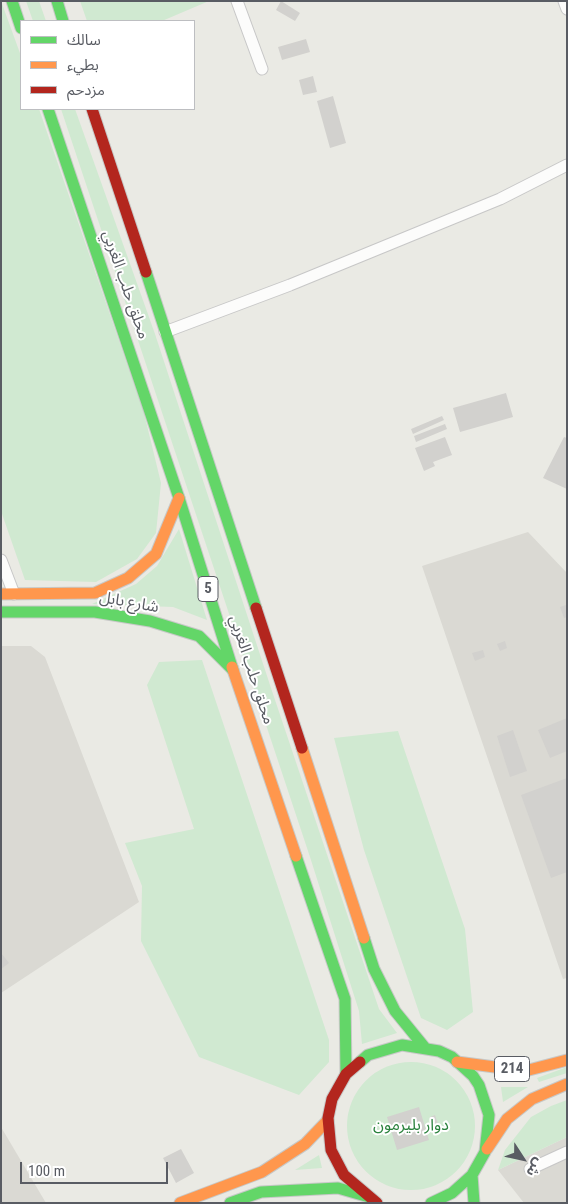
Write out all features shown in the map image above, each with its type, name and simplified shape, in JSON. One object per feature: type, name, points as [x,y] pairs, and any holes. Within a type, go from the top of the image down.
[{"type":"main road","points":[[12,1],[20,25]]},
{"type":"main road","points":[[56,1],[63,20]]},
{"type":"main road","name":"محلق حلب الغربي","points":[[48,110],[179,498],[234,672],[345,999],[346,1074]]},
{"type":"main road","name":"محلق حلب الغربي","points":[[92,110],[374,969],[395,1011],[426,1048]]},
{"type":"main road","points":[[1,594],[95,593],[128,578],[156,554],[179,498]]},
{"type":"main road","name":"شارع بابل","points":[[1,612],[84,612],[150,621],[199,636],[234,672]]},
{"type":"main road","points":[[374,1200],[344,1175],[331,1150],[328,1120],[332,1099],[346,1074],[368,1056],[402,1045],[439,1050],[457,1062],[473,1076],[479,1085],[489,1114],[485,1152],[472,1175],[452,1193],[431,1203]]},
{"type":"main road","name":"214","points":[[457,1062],[525,1071],[567,1060]]},
{"type":"main road","name":"214","points":[[485,1152],[507,1118],[532,1099],[567,1084]]},
{"type":"main road","points":[[180,1203],[262,1172],[305,1144],[328,1120]]},
{"type":"main road","points":[[472,1175],[474,1203]]},
{"type":"main road","points":[[230,1203],[261,1192],[338,1188],[389,1203]]},
{"type":"street","points":[[237,1],[262,69]]},
{"type":"street","points":[[564,1],[567,9]]},
{"type":"street","points":[[165,332],[290,285],[500,199],[567,165]]},
{"type":"street","points":[[1,560],[14,594]]},
{"type":"street","points":[[84,594],[84,612]]},
{"type":"street","points":[[530,1169],[567,1152]]},
{"type":"shaded area","points":[[528,532],[567,573],[567,978],[563,979],[422,566]]},
{"type":"shaded area","points":[[1,646],[31,646],[45,657],[139,902],[1,993]]},
{"type":"shaded area","points":[[1,1127],[46,1203],[1,1203]]},
{"type":"shaded area","points":[[567,1137],[567,1203],[524,1203],[498,1170]]},
{"type":"green space","points":[[1,1],[20,53],[20,110],[39,110],[144,413],[161,483],[156,533],[137,559],[96,582],[25,580],[1,511]]},
{"type":"green space","points":[[26,1],[39,1],[46,20],[33,20]]},
{"type":"green space","points":[[80,1],[209,1],[164,20],[87,20]]},
{"type":"green space","points":[[61,110],[75,110],[155,334],[379,1009],[397,1033],[362,1044],[359,1011],[310,857]]},
{"type":"green space","points":[[179,529],[207,620],[173,607],[92,604],[136,584],[157,566]]},
{"type":"green space","points":[[202,660],[329,1040],[329,1062],[299,1095],[199,1057],[141,941],[142,886],[125,843],[194,829],[147,685],[159,662]]},
{"type":"green space","points":[[398,731],[465,929],[473,1012],[447,1030],[421,1018],[364,850],[334,738]]},
{"type":"green space","name":"دوار بليرمون","points":[[411,1062],[435,1067],[456,1081],[470,1102],[475,1126],[470,1150],[456,1171],[435,1185],[411,1190],[387,1185],[366,1171],[352,1150],[347,1126],[352,1102],[366,1081],[387,1067]]},
{"type":"green space","points":[[567,1067],[567,1073],[539,1082],[537,1078]]},
{"type":"green space","points":[[501,1087],[528,1087],[503,1102]]},
{"type":"green space","points":[[567,1100],[567,1137],[498,1170],[505,1150],[531,1117]]},
{"type":"green space","points":[[319,1155],[322,1168],[295,1170]]},
{"type":"building","points":[[281,1],[300,13],[295,21],[276,10]]},
{"type":"building","points":[[306,39],[310,52],[282,60],[278,47]]},
{"type":"building","points":[[313,76],[317,92],[303,95],[299,80]]},
{"type":"building","points":[[333,96],[346,143],[330,148],[317,101]]},
{"type":"building","points":[[506,393],[513,417],[460,432],[453,408]]},
{"type":"building","points":[[442,416],[444,420],[413,434],[411,429]]},
{"type":"building","points":[[445,424],[447,429],[416,442],[414,436]]},
{"type":"building","points":[[445,437],[452,455],[433,462],[435,466],[424,471],[415,448]]},
{"type":"building","points":[[564,437],[567,438],[567,489],[543,478]]},
{"type":"building","points":[[566,605],[567,617],[564,618],[560,607]]},
{"type":"building","points":[[505,641],[507,648],[500,651],[497,644]]},
{"type":"building","points":[[483,650],[485,657],[475,661],[472,653]]},
{"type":"building","points":[[567,718],[567,751],[550,758],[538,730]]},
{"type":"building","points":[[513,730],[527,771],[510,777],[497,736]]},
{"type":"building","points":[[567,778],[567,872],[551,878],[521,795]]},
{"type":"building","points":[[1,953],[9,963],[1,969]]},
{"type":"building","points":[[419,1107],[429,1140],[397,1150],[387,1117]]},
{"type":"building","points":[[435,1115],[439,1127],[434,1129],[430,1117]]},
{"type":"building","points":[[181,1149],[194,1173],[176,1183],[163,1158]]},
{"type":"traffic: fast","points":[[12,1],[20,25]]},
{"type":"traffic: fast","points":[[57,1],[63,20]]},
{"type":"traffic: fast","points":[[48,110],[179,498],[232,667]]},
{"type":"traffic: fast","points":[[146,272],[256,608]]},
{"type":"traffic: fast","points":[[1,612],[95,612],[150,621],[199,636],[233,670]]},
{"type":"traffic: fast","points":[[296,856],[345,999],[346,1074]]},
{"type":"traffic: fast","points":[[364,938],[374,969],[395,1011],[426,1049]]},
{"type":"traffic: fast","points":[[360,1062],[368,1055],[402,1045],[439,1051],[452,1057],[473,1076],[479,1085],[489,1115],[485,1152],[472,1175],[452,1193],[431,1203]]},
{"type":"traffic: fast","points":[[472,1175],[474,1203]]},
{"type":"traffic: fast","points":[[230,1203],[261,1192],[338,1188],[369,1197]]},
{"type":"traffic: slow","points":[[1,594],[95,593],[128,578],[156,554],[179,498]]},
{"type":"traffic: slow","points":[[232,667],[296,856]]},
{"type":"traffic: slow","points":[[302,748],[364,938]]},
{"type":"traffic: slow","points":[[457,1062],[525,1071],[567,1060]]},
{"type":"traffic: slow","points":[[487,1149],[507,1119],[532,1099],[567,1084]]},
{"type":"traffic: slow","points":[[180,1203],[262,1172],[305,1144],[328,1120]]},
{"type":"traffic: jam","points":[[92,110],[146,272]]},
{"type":"traffic: jam","points":[[256,608],[302,748]]},
{"type":"traffic: jam","points":[[360,1062],[346,1074],[332,1099],[328,1118],[331,1150],[344,1175],[377,1203]]}]
